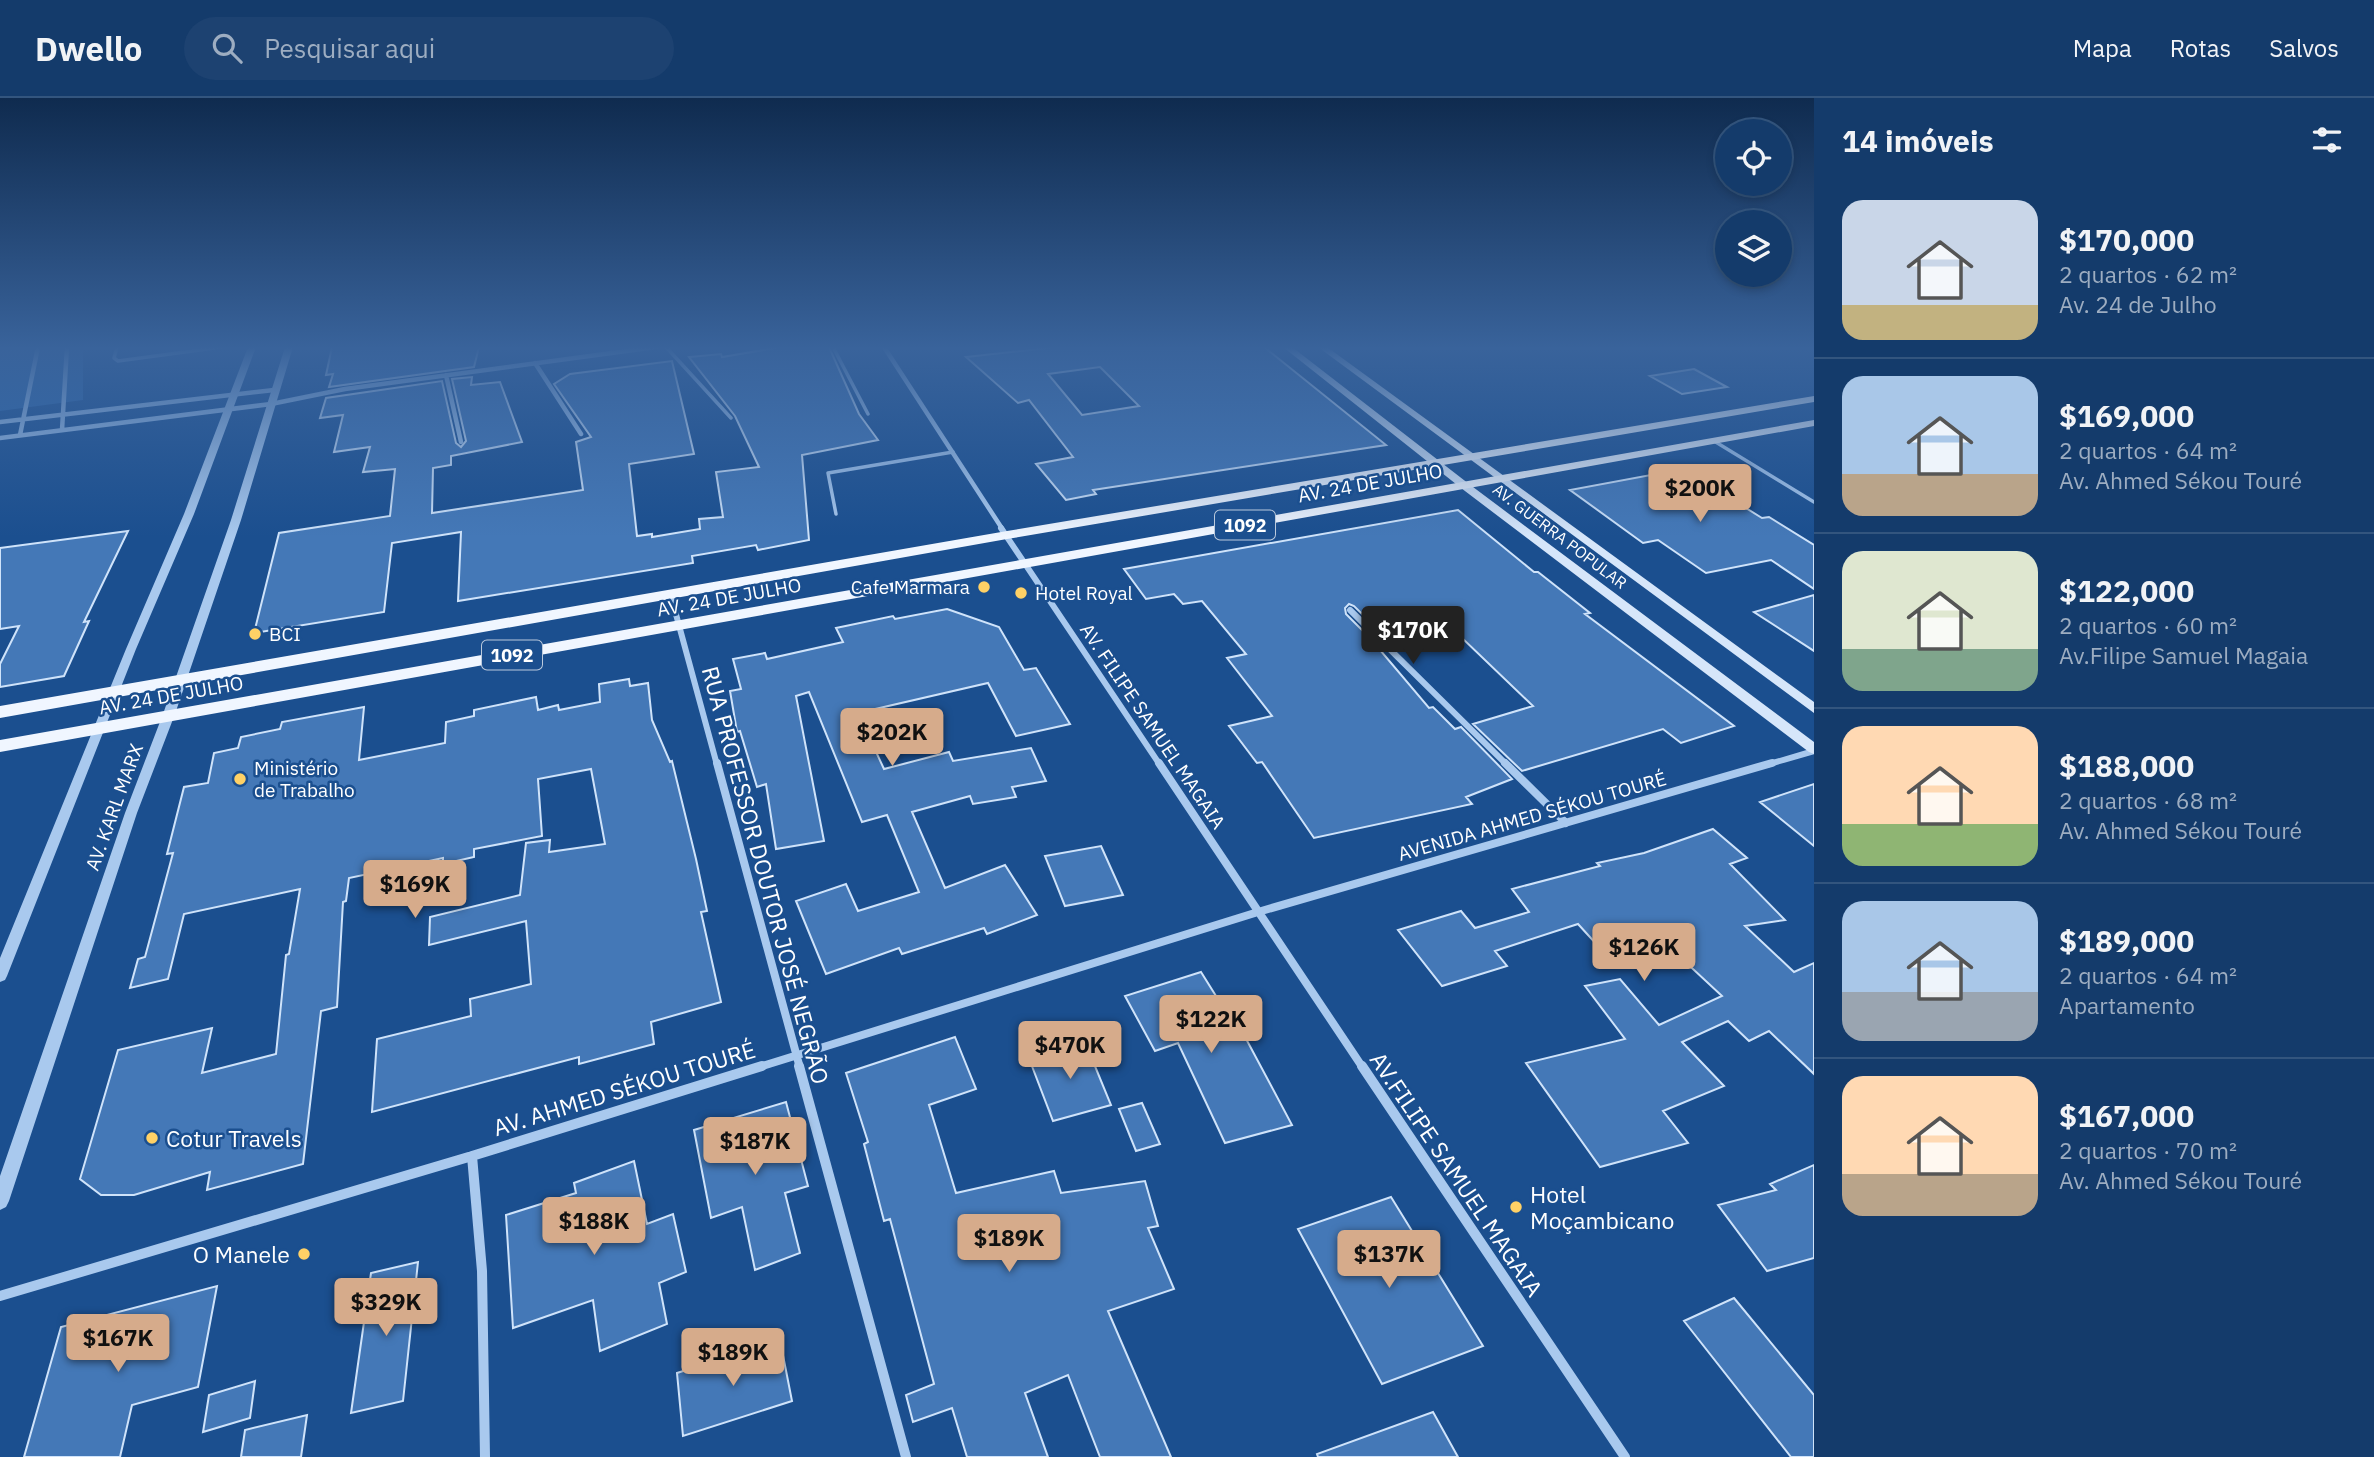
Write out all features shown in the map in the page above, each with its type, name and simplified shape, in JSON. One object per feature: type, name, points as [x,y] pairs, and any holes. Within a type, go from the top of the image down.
[{"type":"main road","name":"AV. GUERRA POPULAR","points":[[1368,410],[1814,750]]},
{"type":"main road","name":"AV. GUERRA POPULAR","points":[[1406,410],[1814,709]]},
{"type":"main road","name":"AV. 24 DE JULHO","points":[[0,712],[671,596],[1007,534],[1743,410]]},
{"type":"main road","points":[[1500,480],[1814,423]]},
{"type":"main road","name":"AV. 24 DE JULHO","points":[[0,746],[1500,480]]},
{"type":"street","points":[[20,435],[26,410]]},
{"type":"street","points":[[62,429],[64,410]]},
{"type":"street","points":[[0,422],[96,410]]},
{"type":"street","points":[[0,438],[224,410]]},
{"type":"street","points":[[0,976],[99,727],[189,514],[228,410]]},
{"type":"street","name":"AV. KARL MARX","points":[[0,1201],[131,813],[169,714],[236,520],[269,410]]},
{"type":"street","points":[[453,410],[460,442]]},
{"type":"street","points":[[566,410],[581,434]]},
{"type":"street","name":"AV. FILIPE SAMUEL MAGAIA","points":[[926,410],[1024,563],[1258,912]]},
{"type":"street","name":"RUA PROFESSOR DOUTOR JOSÉ NEGRÃO","points":[[671,596],[794,1055],[906,1457]]},
{"type":"street","points":[[1350,610],[1566,823]]},
{"type":"street","name":"AVENIDA AHMED SÉKOU TOURÉ","points":[[1258,912],[1814,750]]},
{"type":"street","name":"AV. AHMED SÉKOU TOURÉ","points":[[0,1296],[472,1156],[1258,912]]},
{"type":"street","name":"AV.FILIPE SAMUEL MAGAIA","points":[[1258,912],[1625,1457]]},
{"type":"street","points":[[472,1156],[482,1271],[485,1457]]},
{"type":"lane","points":[[724,410],[731,418]]},
{"type":"lane","points":[[866,410],[868,414]]},
{"type":"lane","points":[[1714,441],[1814,502]]},
{"type":"lane","points":[[836,514],[828,473],[953,452]]},
{"type":"building","points":[[322,410],[449,410],[456,443],[461,447],[466,441],[459,410],[510,410],[522,442],[451,456],[451,465],[433,468],[432,513],[583,490],[576,442],[591,437],[572,410],[684,410],[694,454],[629,464],[637,536],[652,534],[652,537],[700,529],[699,519],[723,517],[716,472],[759,467],[731,410],[857,410],[878,440],[802,455],[809,540],[758,550],[756,545],[692,556],[693,563],[458,601],[461,532],[392,543],[384,612],[254,633],[279,533],[390,516],[395,469],[363,472],[370,447],[334,452],[343,415],[320,418]]},
{"type":"building","points":[[1037,410],[1078,410],[1082,415],[1111,410],[1343,410],[1386,445],[1093,490],[1096,494],[1066,500],[1036,464],[1073,457]]},
{"type":"building","points":[[1683,469],[1762,518],[1769,517],[1814,545],[1814,589],[1771,560],[1706,573],[1658,540],[1643,543],[1570,490]]},
{"type":"building","points":[[1458,510],[1534,572],[1538,572],[1590,613],[1585,614],[1734,726],[1681,743],[1663,729],[1522,771],[1473,724],[1533,706],[1460,636],[1396,647],[1349,604],[1345,608],[1346,614],[1382,650],[1429,708],[1433,707],[1455,729],[1461,727],[1512,779],[1466,797],[1472,804],[1314,838],[1262,762],[1257,763],[1229,726],[1272,716],[1227,658],[1246,654],[1202,601],[1183,604],[1174,594],[1146,599],[1124,569]]},
{"type":"building","points":[[128,531],[84,622],[89,621],[64,676],[0,687],[0,664],[19,626],[0,629],[0,548]]},
{"type":"building","points":[[1814,595],[1814,651],[1754,612]]},
{"type":"building","points":[[947,609],[999,627],[1024,670],[1036,668],[1070,724],[1016,736],[988,683],[858,713],[884,769],[949,752],[953,761],[1031,748],[1046,781],[1012,787],[1016,797],[973,804],[970,796],[912,812],[945,888],[1005,865],[1037,915],[987,934],[984,928],[902,954],[899,948],[826,974],[796,901],[846,884],[858,911],[919,892],[887,815],[862,822],[809,692],[796,696],[824,841],[776,849],[766,784],[757,787],[740,731],[737,732],[730,691],[741,689],[733,659],[765,653],[767,659],[843,642],[836,628],[893,616],[895,619]]},
{"type":"building","points":[[629,679],[630,686],[648,683],[652,720],[670,762],[672,761],[707,911],[701,912],[721,1002],[651,1022],[654,1044],[579,1064],[579,1057],[372,1112],[377,1039],[471,1016],[470,999],[531,984],[526,921],[429,945],[430,917],[520,895],[526,843],[550,840],[549,852],[605,844],[591,769],[538,779],[542,836],[474,849],[474,857],[443,864],[443,858],[349,878],[346,901],[343,902],[337,1007],[321,1011],[303,1164],[207,1190],[210,1172],[134,1195],[101,1195],[80,1179],[118,1050],[212,1028],[202,1073],[276,1054],[286,955],[289,954],[300,889],[184,914],[168,979],[130,988],[138,959],[145,957],[173,853],[167,854],[184,787],[208,783],[214,753],[238,748],[241,737],[280,729],[282,722],[364,707],[359,760],[445,743],[446,722],[474,716],[474,710],[536,697],[538,710],[558,705],[559,710],[600,702],[599,684]]},
{"type":"building","points":[[1814,784],[1814,846],[1760,802]]},
{"type":"building","points":[[1713,829],[1747,858],[1730,864],[1785,920],[1745,926],[1794,972],[1814,963],[1814,1074],[1769,1031],[1749,1041],[1728,1021],[1682,1042],[1724,1086],[1663,1111],[1688,1143],[1600,1167],[1526,1063],[1625,1039],[1585,986],[1620,979],[1659,1025],[1722,996],[1664,942],[1608,957],[1578,924],[1495,951],[1507,966],[1442,986],[1398,930],[1461,911],[1475,928],[1529,912],[1512,889],[1600,866],[1597,863],[1644,853]]},
{"type":"building","points":[[1101,846],[1123,895],[1065,906],[1045,856]]},
{"type":"building","points":[[1201,972],[1241,1036],[1244,1035],[1292,1125],[1225,1143],[1178,1043],[1155,1051],[1125,996]]},
{"type":"building","points":[[955,1037],[976,1089],[929,1105],[956,1193],[1054,1171],[1061,1193],[1145,1181],[1158,1226],[1148,1228],[1174,1289],[1108,1311],[1171,1457],[1100,1457],[1068,1375],[1025,1393],[1048,1457],[967,1457],[952,1408],[913,1422],[906,1395],[934,1384],[890,1219],[884,1221],[864,1144],[868,1142],[846,1073]]},
{"type":"building","points":[[1083,1037],[1111,1105],[1053,1121],[1030,1061],[1059,1053],[1055,1044]]},
{"type":"building","points":[[786,1102],[808,1186],[785,1193],[800,1253],[755,1270],[742,1207],[711,1218],[694,1130]]},
{"type":"building","points":[[1142,1103],[1160,1144],[1136,1151],[1119,1109]]},
{"type":"building","points":[[634,1161],[647,1224],[673,1214],[686,1272],[659,1283],[667,1324],[600,1351],[593,1300],[513,1328],[506,1215],[576,1193],[574,1183]]},
{"type":"building","points":[[1814,1165],[1814,1258],[1767,1271],[1718,1205],[1776,1190],[1770,1184]]},
{"type":"building","points":[[1391,1197],[1483,1346],[1382,1384],[1298,1229]]},
{"type":"building","points":[[418,1262],[403,1401],[351,1413],[371,1273]]},
{"type":"building","points":[[217,1286],[198,1387],[132,1405],[120,1457],[24,1457],[61,1327]]},
{"type":"building","points":[[1734,1298],[1814,1395],[1814,1457],[1791,1457],[1684,1321]]},
{"type":"building","points":[[780,1340],[792,1401],[683,1436],[677,1373]]},
{"type":"building","points":[[255,1381],[250,1418],[203,1432],[209,1395]]},
{"type":"building","points":[[1433,1412],[1458,1457],[1318,1457],[1317,1454]]},
{"type":"building","points":[[307,1415],[301,1457],[241,1457],[245,1430]]},
{"type":"place","name":"Cafe Marmara","points":[[984,587]]},
{"type":"place","name":"Hotel Royal","points":[[1021,593]]},
{"type":"place","name":"BCI","points":[[255,634]]},
{"type":"place","name":"Ministério de Trabalho","points":[[240,779]]},
{"type":"place","name":"Cotur Travels","points":[[152,1138]]},
{"type":"place","name":"Hotel Moçambicano","points":[[1516,1207]]},
{"type":"place","name":"O Manele","points":[[304,1254]]}]
